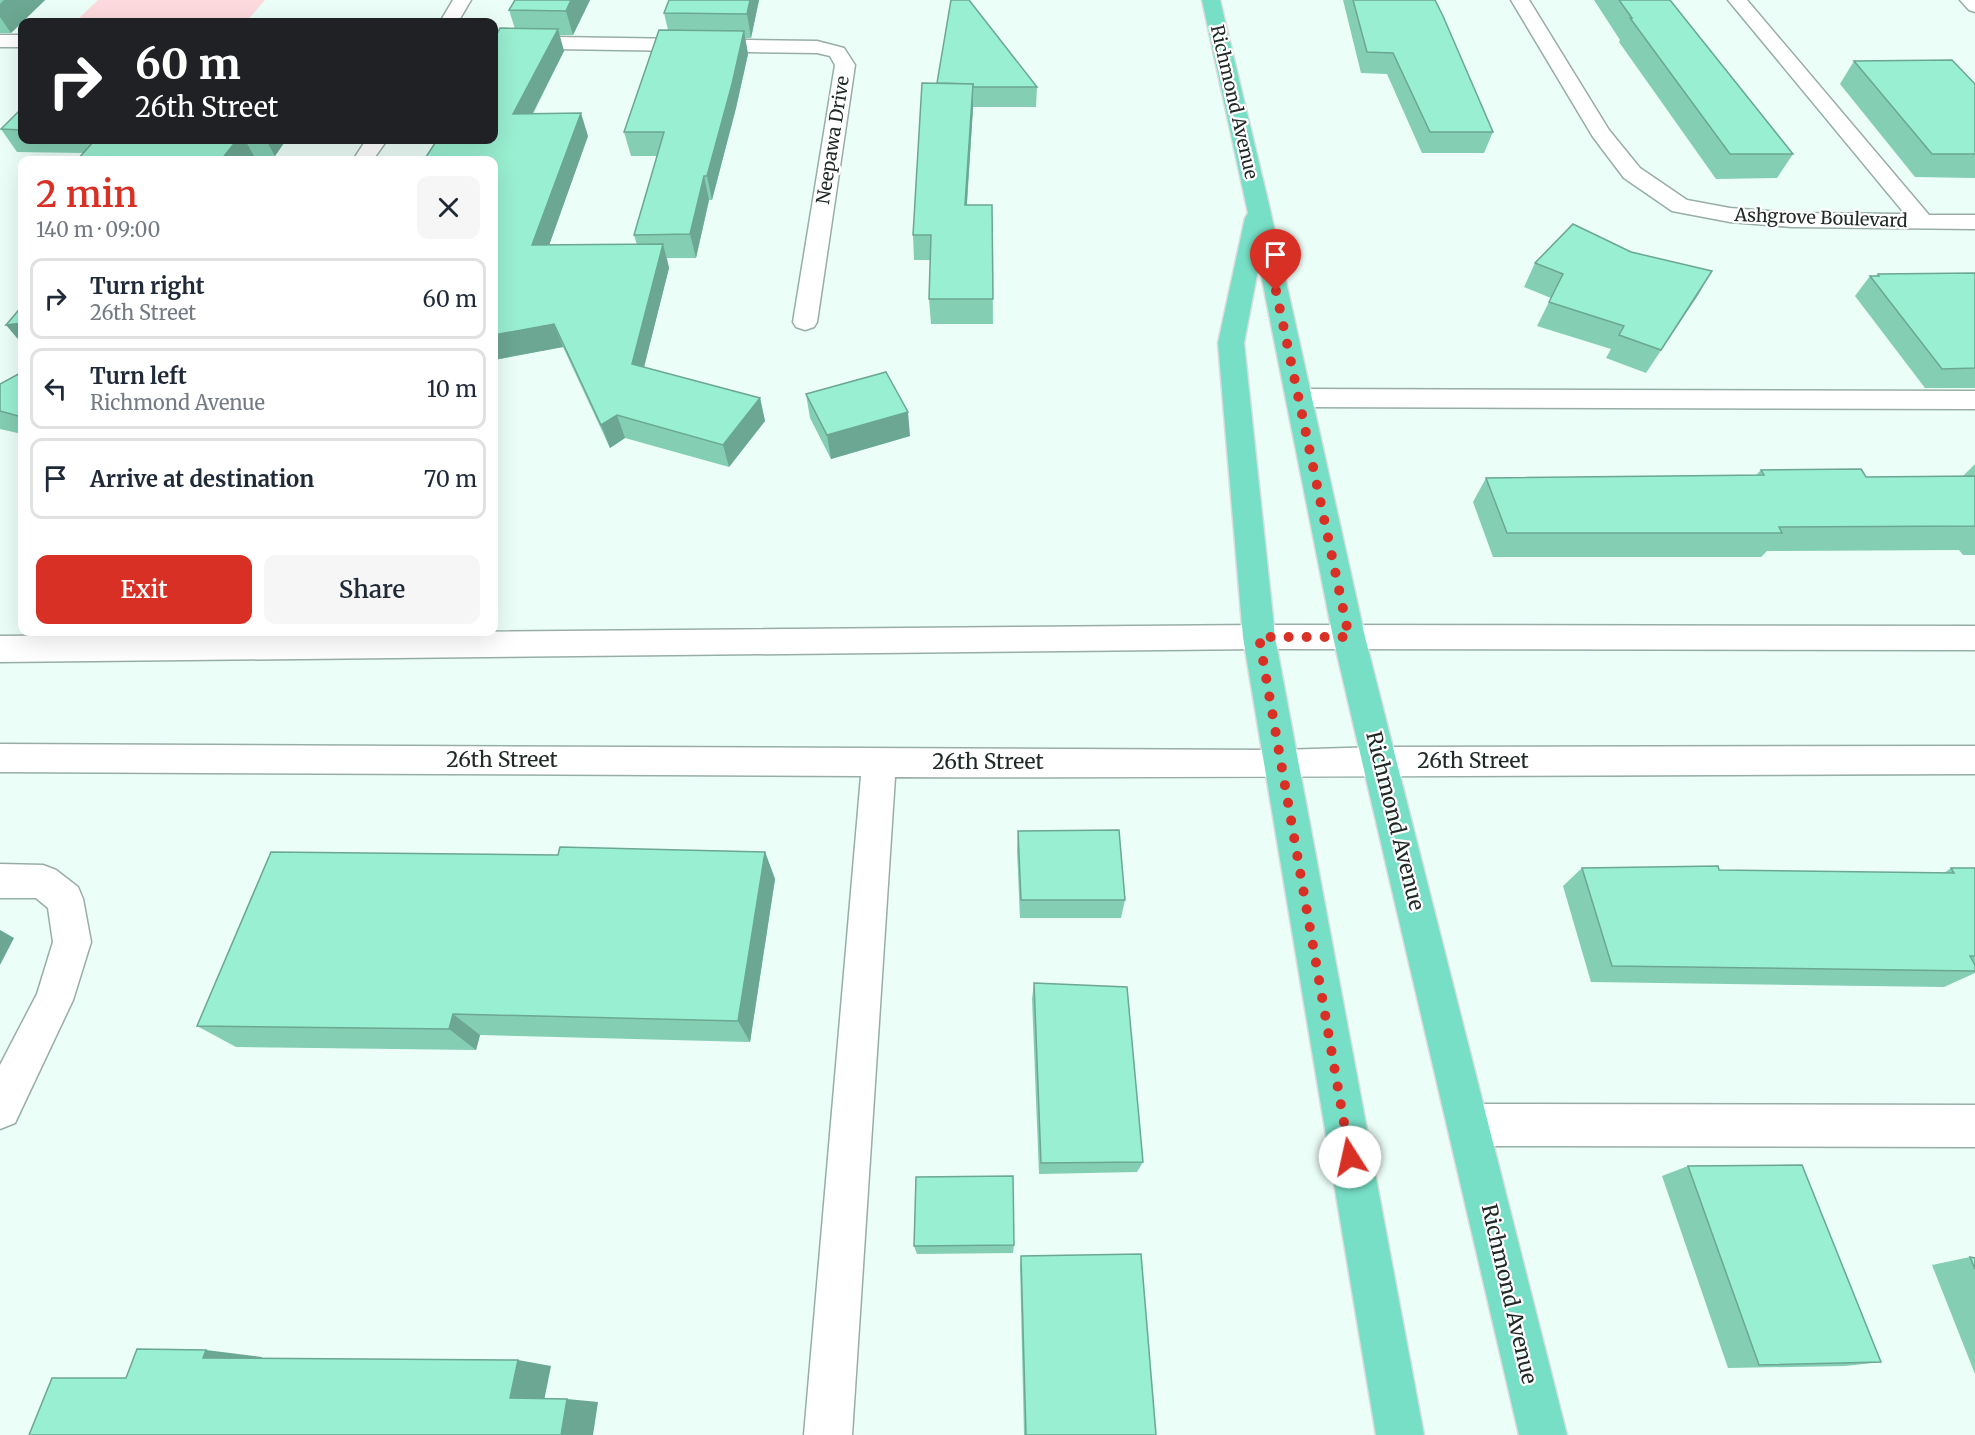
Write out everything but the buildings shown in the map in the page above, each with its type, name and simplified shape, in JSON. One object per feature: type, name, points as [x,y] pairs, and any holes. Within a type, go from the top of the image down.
[{"type":"main road","name":"Richmond Avenue","points":[[1211,0],[1258,205],[1349,637],[1543,1435]]},
{"type":"main road","name":"Richmond Avenue","points":[[1258,205],[1231,343],[1259,637],[1279,764],[1400,1435]]},
{"type":"street","points":[[451,18],[462,0]]},
{"type":"street","name":"Ashgrove Boulevard","points":[[1520,0],[1600,134],[1632,172],[1680,206],[1730,215],[1792,220],[1975,222]]},
{"type":"street","points":[[1737,0],[1923,222]]},
{"type":"street","points":[[1969,0],[1975,6]]},
{"type":"street","points":[[0,41],[18,41]]},
{"type":"street","name":"Neepawa Drive","points":[[498,42],[817,47],[837,52],[845,65],[806,322]]},
{"type":"street","points":[[1299,398],[1975,400]]},
{"type":"street","points":[[0,649],[1259,637],[1975,638]]},
{"type":"street","name":"26th Street","points":[[0,759],[1279,764],[1380,761],[1975,760]]},
{"type":"street","points":[[828,1435],[879,761]]},
{"type":"street","points":[[0,881],[43,882],[65,899],[72,942],[54,1000],[0,1108]]},
{"type":"street","points":[[1469,1125],[1975,1126]]},
{"type":"shaded area","points":[[98,0],[265,0],[249,18],[79,18]]},
{"type":"route","points":[[1276,291],[1349,637],[1259,637],[1279,764],[1350,1157]]}]
